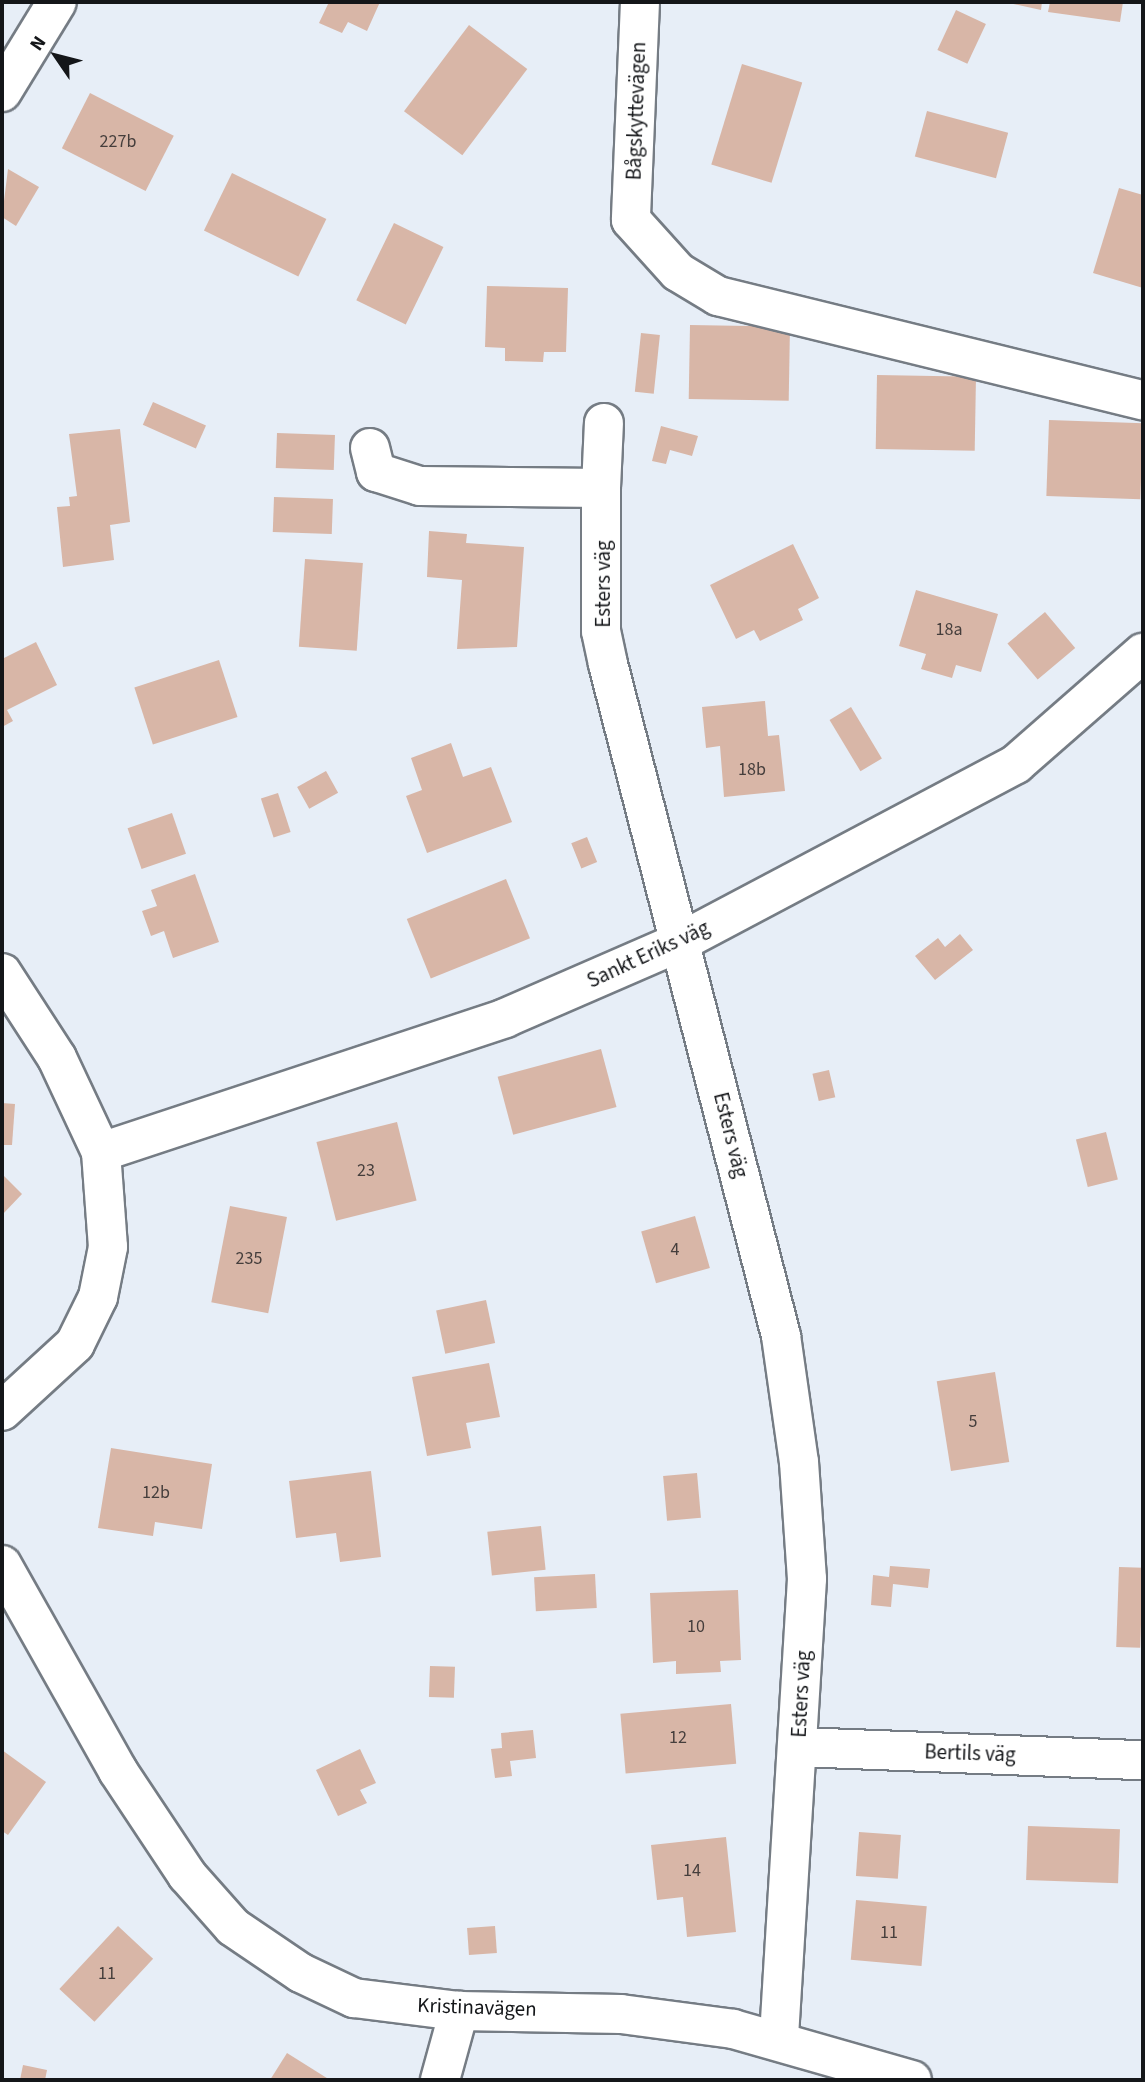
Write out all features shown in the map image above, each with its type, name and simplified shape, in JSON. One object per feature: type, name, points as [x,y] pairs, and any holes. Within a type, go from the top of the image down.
[{"type":"street","points":[[2,92],[57,2]]},
{"type":"street","name":"Bågskyttevägen","points":[[640,2],[631,219],[678,272],[718,296],[1143,400]]},
{"type":"street","name":"Esters väg","points":[[604,423],[601,631],[781,1336],[796,1436],[807,1579],[779,2041]]},
{"type":"street","points":[[370,448],[376,472],[393,481],[601,488]]},
{"type":"street","name":"Sankt Eriks väg","points":[[101,1152],[505,1018],[682,940],[1016,764],[1143,653]]},
{"type":"street","points":[[2,973],[57,1058],[101,1152],[108,1247],[98,1297],[75,1344],[2,1411]]},
{"type":"street","name":"Kristinavägen","points":[[2,1565],[148,1820],[233,1927],[289,1966],[355,1998],[459,2011],[621,2014],[779,2041],[912,2080]]},
{"type":"street","name":"Bertils väg","points":[[798,1747],[1143,1760]]},
{"type":"street","points":[[440,2080],[459,2011]]},
{"type":"building","points":[[329,2],[380,2],[367,31],[348,22],[342,33],[319,23]]},
{"type":"building","points":[[1004,2],[1042,2],[1041,10]]},
{"type":"building","points":[[1050,2],[1123,2],[1120,22],[1048,12]]},
{"type":"building","points":[[956,10],[986,24],[967,64],[937,50]]},
{"type":"building","points":[[469,25],[527,69],[462,155],[404,111]]},
{"type":"building","points":[[742,64],[802,82],[772,183],[711,164]]},
{"type":"building","points":[[90,93],[174,136],[146,191],[62,148]]},
{"type":"building","points":[[927,111],[1008,133],[996,178],[915,156]]},
{"type":"building","points":[[8,169],[39,187],[16,226],[2,217]]},
{"type":"building","points":[[232,173],[326,219],[298,277],[204,231]]},
{"type":"building","points":[[1119,188],[1143,195],[1143,288],[1093,273]]},
{"type":"building","points":[[394,223],[443,247],[406,324],[356,300]]},
{"type":"building","points":[[487,286],[568,288],[566,352],[544,352],[543,362],[505,361],[505,348],[485,347]]},
{"type":"building","points":[[690,325],[790,327],[789,401],[689,399]]},
{"type":"building","points":[[641,333],[660,335],[654,394],[635,392]]},
{"type":"building","points":[[877,375],[976,377],[975,451],[876,449]]},
{"type":"building","points":[[153,402],[206,426],[196,448],[143,425]]},
{"type":"building","points":[[1049,420],[1143,423],[1140,499],[1046,496]]},
{"type":"building","points":[[661,426],[698,436],[692,456],[670,450],[666,464],[652,461]]},
{"type":"building","points":[[120,429],[130,522],[110,525],[114,560],[63,567],[57,507],[70,506],[69,497],[77,496],[69,434]]},
{"type":"building","points":[[277,433],[335,435],[334,470],[276,468]]},
{"type":"building","points":[[274,497],[333,499],[332,534],[273,532]]},
{"type":"building","points":[[429,531],[467,534],[466,543],[524,547],[517,647],[457,649],[462,580],[427,577]]},
{"type":"building","points":[[793,544],[819,598],[798,609],[803,620],[760,641],[754,630],[736,639],[710,585]]},
{"type":"building","points":[[305,559],[363,563],[357,651],[299,647]]},
{"type":"building","points":[[916,590],[998,614],[981,672],[956,665],[952,678],[921,669],[926,654],[899,646]]},
{"type":"building","points":[[1045,612],[1075,648],[1038,680],[1007,643]]},
{"type":"building","points":[[36,642],[57,685],[7,710],[13,721],[2,727],[2,659]]},
{"type":"building","points":[[219,660],[238,717],[153,745],[134,688]]},
{"type":"building","points":[[765,701],[768,736],[779,735],[785,791],[724,797],[720,746],[706,748],[702,707]]},
{"type":"building","points":[[851,707],[882,758],[860,771],[830,720]]},
{"type":"building","points":[[451,743],[463,777],[491,767],[512,822],[427,853],[406,796],[422,790],[411,758]]},
{"type":"building","points":[[326,771],[338,793],[309,809],[297,787]]},
{"type":"building","points":[[278,793],[291,832],[274,838],[261,799]]},
{"type":"building","points":[[172,813],[186,854],[142,869],[128,828]]},
{"type":"building","points":[[587,837],[597,862],[581,868],[571,843]]},
{"type":"building","points":[[195,874],[219,942],[173,958],[164,931],[151,936],[142,911],[157,906],[151,890]]},
{"type":"building","points":[[506,879],[530,938],[431,978],[407,919]]},
{"type":"building","points":[[960,934],[973,950],[935,980],[915,956],[938,938],[945,947]]},
{"type":"building","points":[[601,1049],[617,1107],[513,1135],[498,1077]]},
{"type":"building","points":[[829,1070],[835,1097],[819,1101],[812,1074]]},
{"type":"building","points":[[2,1103],[15,1104],[12,1145],[2,1145]]},
{"type":"building","points":[[397,1122],[417,1201],[336,1221],[316,1142]]},
{"type":"building","points":[[1106,1132],[1118,1180],[1088,1187],[1076,1139]]},
{"type":"building","points":[[2,1174],[22,1194],[2,1215]]},
{"type":"building","points":[[230,1206],[287,1217],[268,1313],[211,1302]]},
{"type":"building","points":[[695,1216],[710,1268],[656,1283],[641,1231]]},
{"type":"building","points":[[486,1300],[495,1343],[445,1354],[436,1311]]},
{"type":"building","points":[[489,1363],[500,1417],[466,1423],[471,1448],[427,1456],[412,1377]]},
{"type":"building","points":[[995,1372],[1009,1462],[951,1471],[937,1381]]},
{"type":"building","points":[[111,1448],[212,1464],[202,1529],[155,1522],[153,1536],[98,1528]]},
{"type":"building","points":[[371,1471],[381,1557],[340,1562],[336,1533],[296,1538],[289,1481]]},
{"type":"building","points":[[697,1473],[701,1518],[667,1521],[663,1476]]},
{"type":"building","points":[[541,1526],[546,1570],[492,1575],[487,1532]]},
{"type":"building","points":[[890,1566],[930,1569],[928,1588],[893,1584],[891,1607],[871,1605],[873,1575],[889,1577]]},
{"type":"building","points":[[1119,1567],[1143,1568],[1140,1648],[1116,1647]]},
{"type":"building","points":[[595,1574],[597,1608],[536,1611],[534,1577]]},
{"type":"building","points":[[738,1590],[741,1660],[720,1661],[721,1672],[676,1674],[676,1661],[653,1663],[650,1593]]},
{"type":"building","points":[[430,1666],[455,1667],[454,1698],[429,1697]]},
{"type":"building","points":[[731,1704],[736,1764],[626,1773],[620,1714]]},
{"type":"building","points":[[533,1730],[536,1758],[510,1761],[512,1776],[495,1778],[491,1749],[502,1748],[501,1733]]},
{"type":"building","points":[[360,1749],[376,1783],[360,1790],[367,1803],[338,1816],[316,1770]]},
{"type":"building","points":[[2,1750],[46,1782],[8,1835],[2,1831]]},
{"type":"building","points":[[1028,1826],[1120,1829],[1118,1883],[1026,1880]]},
{"type":"building","points":[[859,1832],[901,1835],[898,1879],[856,1876]]},
{"type":"building","points":[[726,1837],[736,1932],[687,1937],[683,1897],[657,1900],[651,1845]]},
{"type":"building","points":[[856,1900],[927,1906],[922,1966],[851,1960]]},
{"type":"building","points":[[118,1926],[153,1959],[94,2022],[59,1989]]},
{"type":"building","points":[[495,1926],[497,1953],[469,1955],[467,1928]]},
{"type":"building","points":[[287,2053],[330,2080],[270,2080]]},
{"type":"building","points":[[23,2065],[47,2070],[45,2080],[20,2080]]}]
